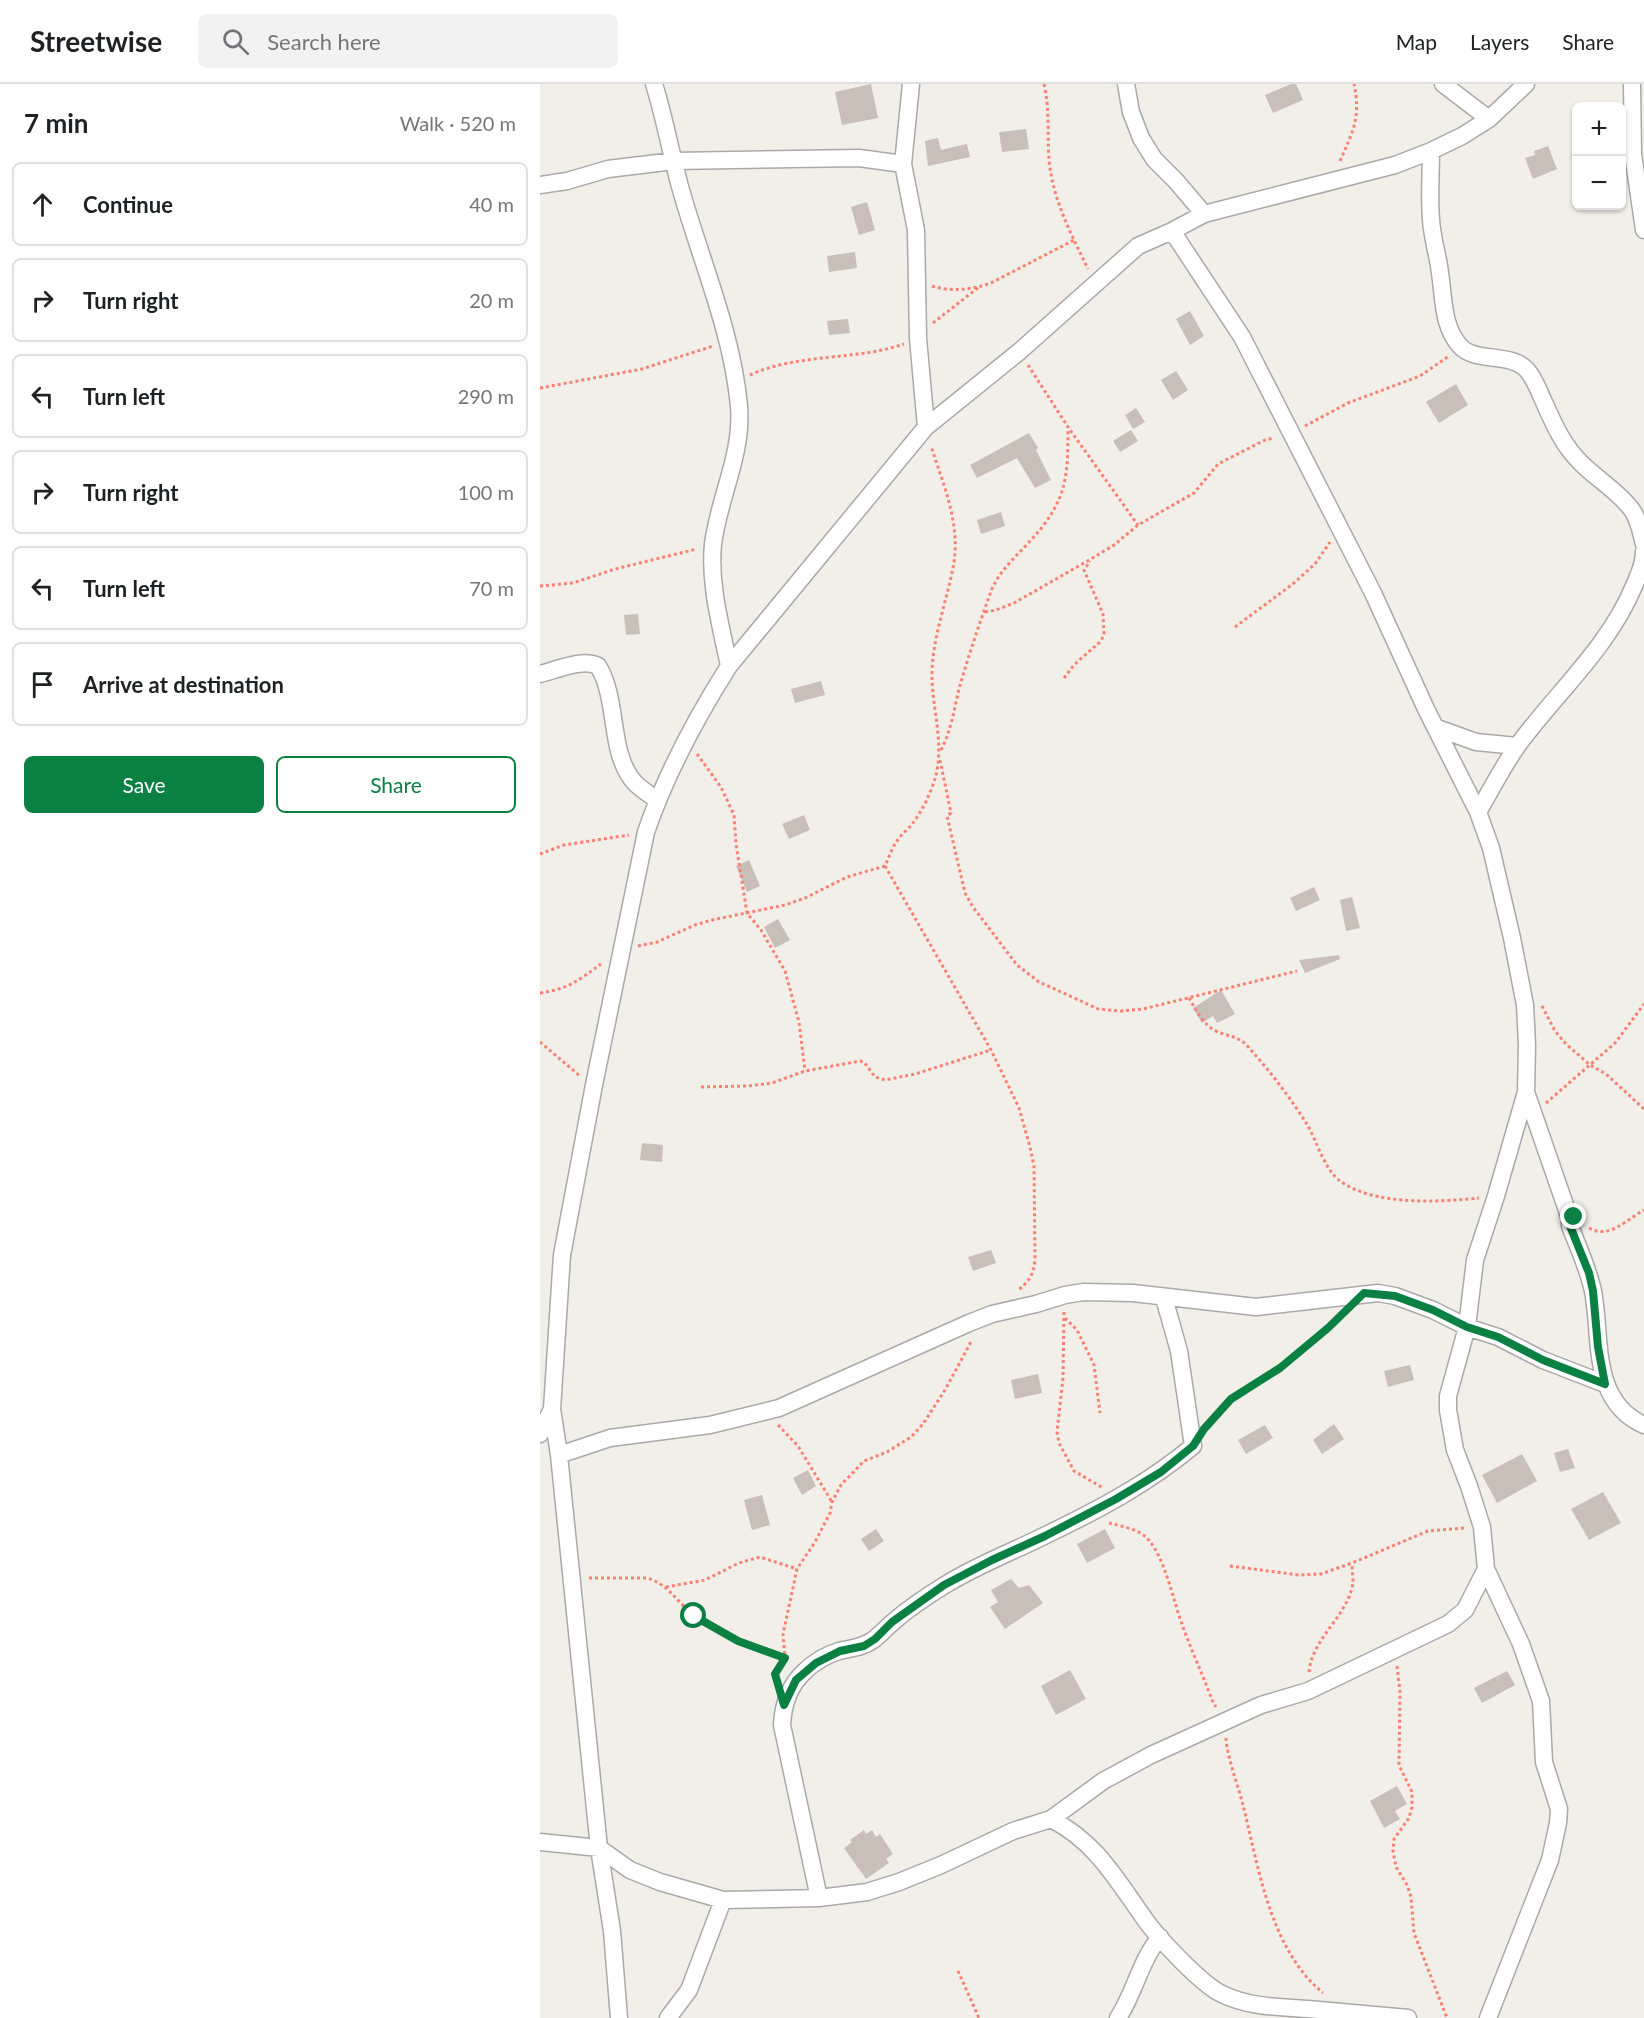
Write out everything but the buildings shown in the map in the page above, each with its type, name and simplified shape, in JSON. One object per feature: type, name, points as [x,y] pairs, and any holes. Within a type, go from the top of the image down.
[{"type":"street","points":[[654,84],[681,190],[727,341],[739,406],[736,454],[721,503],[713,545],[715,597],[729,666]]},
{"type":"street","points":[[911,84],[903,164],[916,230],[918,338],[926,427]]},
{"type":"street","points":[[1126,84],[1131,112],[1141,138],[1154,159],[1204,214]]},
{"type":"street","points":[[1443,84],[1489,119]]},
{"type":"street","points":[[540,1434],[546,1415],[562,1255],[646,832],[657,800],[707,699],[729,666],[926,427],[1020,351],[1138,246],[1204,214],[1395,165],[1431,151],[1462,136],[1489,119],[1526,84]]},
{"type":"street","points":[[1632,84],[1633,154],[1644,230]]},
{"type":"street","points":[[1431,151],[1431,221],[1441,276],[1441,297],[1449,328],[1461,348],[1473,354],[1513,362],[1526,369],[1536,383],[1556,430],[1568,449],[1632,510],[1640,525],[1644,544]]},
{"type":"street","points":[[540,185],[567,181],[608,169],[674,161],[859,158],[903,164]]},
{"type":"street","points":[[1172,231],[1242,337],[1373,593],[1421,699],[1478,812],[1491,848],[1525,1005],[1526,1092],[1475,1260],[1467,1327],[1448,1396],[1448,1410],[1455,1450],[1470,1486],[1482,1527],[1486,1569],[1521,1644],[1541,1701],[1544,1762],[1559,1809],[1550,1860],[1488,2018]]},
{"type":"street","points":[[1478,812],[1517,746],[1584,666],[1637,594],[1644,564],[1644,551]]},
{"type":"street","points":[[540,674],[584,664],[593,663],[598,666],[607,689],[627,771],[635,783],[657,800]]},
{"type":"street","points":[[1437,728],[1476,742],[1517,746]]},
{"type":"street","points":[[1526,1092],[1570,1219],[1570,1226],[1589,1273],[1605,1384],[1628,1415],[1644,1425]]},
{"type":"street","points":[[559,1455],[610,1438],[710,1425],[762,1414],[804,1398],[992,1314],[1083,1292],[1133,1293],[1256,1307],[1302,1303],[1364,1293],[1395,1296],[1433,1310],[1467,1327],[1498,1337],[1543,1360],[1605,1384]]},
{"type":"street","points":[[819,1898],[782,1725],[784,1705],[796,1680],[816,1663],[840,1651],[864,1646],[875,1639],[892,1622],[944,1585],[1116,1499],[1161,1472],[1193,1446],[1179,1351],[1164,1298]]},
{"type":"street","points":[[546,1415],[559,1455],[599,1848],[612,1931],[619,2018]]},
{"type":"street","points":[[540,1842],[599,1848],[630,1870],[660,1882],[723,1900],[819,1898],[867,1892],[941,1865],[1013,1831],[1051,1819],[1103,1781],[1151,1755],[1261,1705],[1308,1691],[1448,1624],[1465,1610],[1486,1569]]},
{"type":"street","points":[[1051,1819],[1080,1839],[1114,1874],[1144,1919],[1160,1937],[1221,1994],[1264,2006],[1408,2018]]},
{"type":"street","points":[[668,2018],[689,1990],[723,1900]]},
{"type":"street","points":[[1118,2018],[1128,2003],[1149,1950],[1160,1937]]},
{"type":"path","points":[[1044,84],[1048,111],[1049,160],[1057,199],[1095,284]]},
{"type":"path","points":[[1331,182],[1358,116],[1354,84]]},
{"type":"path","points":[[917,282],[950,290],[979,287],[1074,240]]},
{"type":"path","points":[[735,384],[770,367],[884,349],[918,338],[936,319],[979,287]]},
{"type":"path","points":[[540,388],[642,369],[727,341]]},
{"type":"path","points":[[985,612],[1014,603],[1091,560],[1138,525],[1194,493],[1218,464],[1225,460],[1265,440],[1293,434],[1317,418],[1420,376],[1461,348]]},
{"type":"path","points":[[1020,351],[1068,427],[1138,525]]},
{"type":"path","points":[[926,427],[951,504],[954,530],[954,560],[932,673],[940,759],[951,813],[946,816],[966,893],[974,907],[1017,965],[1039,982],[1098,1009],[1121,1011],[1143,1009],[1297,971]]},
{"type":"path","points":[[940,752],[948,736],[963,676],[991,592],[1010,560],[1032,540],[1050,517],[1061,496],[1068,464],[1068,427]]},
{"type":"path","points":[[1234,627],[1294,583],[1315,564],[1340,528]]},
{"type":"path","points":[[540,586],[582,580],[615,569],[713,545]]},
{"type":"path","points":[[1064,678],[1074,665],[1101,641],[1104,634],[1103,614],[1084,570],[1091,560]]},
{"type":"path","points":[[687,740],[721,787],[734,815],[736,844],[747,913],[772,947],[785,971],[799,1022],[805,1071]]},
{"type":"path","points":[[540,993],[574,984],[622,948],[657,942],[695,925],[805,898],[847,877],[885,866],[897,840],[913,823],[923,807],[940,759]]},
{"type":"path","points":[[540,854],[564,845],[646,832]]},
{"type":"path","points":[[784,1705],[775,1674],[785,1658],[783,1634],[797,1569],[815,1542],[841,1485],[864,1461],[887,1452],[910,1437],[923,1424],[945,1390],[967,1347],[992,1314],[1010,1296],[1028,1283],[1034,1270],[1034,1178],[1030,1148],[1019,1108],[991,1050],[885,866]]},
{"type":"path","points":[[1190,998],[1205,1023],[1219,1032],[1238,1037],[1250,1048],[1294,1105],[1338,1180],[1378,1196],[1406,1200],[1457,1200],[1496,1196]]},
{"type":"path","points":[[1541,1004],[1555,1031],[1566,1044],[1590,1065],[1606,1074],[1644,1109]]},
{"type":"path","points":[[1534,1114],[1615,1043],[1644,1004]]},
{"type":"path","points":[[540,1042],[575,1073],[594,1085]]},
{"type":"path","points":[[701,1087],[772,1083],[805,1071],[843,1063],[864,1062],[875,1077],[885,1080],[915,1074],[991,1050]]},
{"type":"path","points":[[1570,1219],[1574,1217],[1595,1232],[1602,1233],[1644,1210]]},
{"type":"path","points":[[1193,1446],[1204,1429],[1231,1399],[1280,1368],[1328,1328],[1364,1293]]},
{"type":"path","points":[[1065,1295],[1059,1443],[1074,1471],[1099,1484],[1116,1499]]},
{"type":"path","points":[[1064,1316],[1077,1330],[1094,1365],[1101,1413]]},
{"type":"path","points":[[762,1414],[773,1419],[798,1446],[832,1502]]},
{"type":"path","points":[[1107,1522],[1137,1532],[1146,1538],[1163,1566],[1183,1628],[1212,1700],[1225,1720],[1227,1744],[1250,1831],[1256,1865],[1276,1926],[1301,1971],[1326,1995]]},
{"type":"path","points":[[1230,1566],[1299,1575],[1321,1574],[1428,1531],[1482,1527]]},
{"type":"path","points":[[666,1587],[705,1580],[745,1560],[760,1557],[797,1569]]},
{"type":"path","points":[[1308,1691],[1310,1660],[1345,1604],[1353,1584],[1352,1563]]},
{"type":"path","points":[[572,1578],[647,1578],[657,1581],[666,1587],[687,1610],[720,1632],[785,1658]]},
{"type":"path","points":[[1398,1649],[1399,1766],[1412,1792],[1412,1807],[1409,1818],[1394,1839],[1393,1851],[1396,1867],[1411,1897],[1414,1933],[1447,2018]]},
{"type":"path","points":[[958,1971],[980,2018]]},
{"type":"route","points":[[694,1616],[738,1641],[785,1658],[775,1674],[784,1705],[796,1680],[828,1655],[864,1646],[875,1639],[892,1622],[944,1585],[1045,1536],[1116,1499],[1161,1472],[1193,1446],[1204,1429],[1231,1399],[1280,1368],[1328,1328],[1364,1293],[1395,1296],[1433,1310],[1467,1327],[1498,1337],[1563,1369],[1605,1384],[1598,1347],[1593,1291],[1589,1273],[1570,1226],[1570,1219],[1574,1217]]}]
